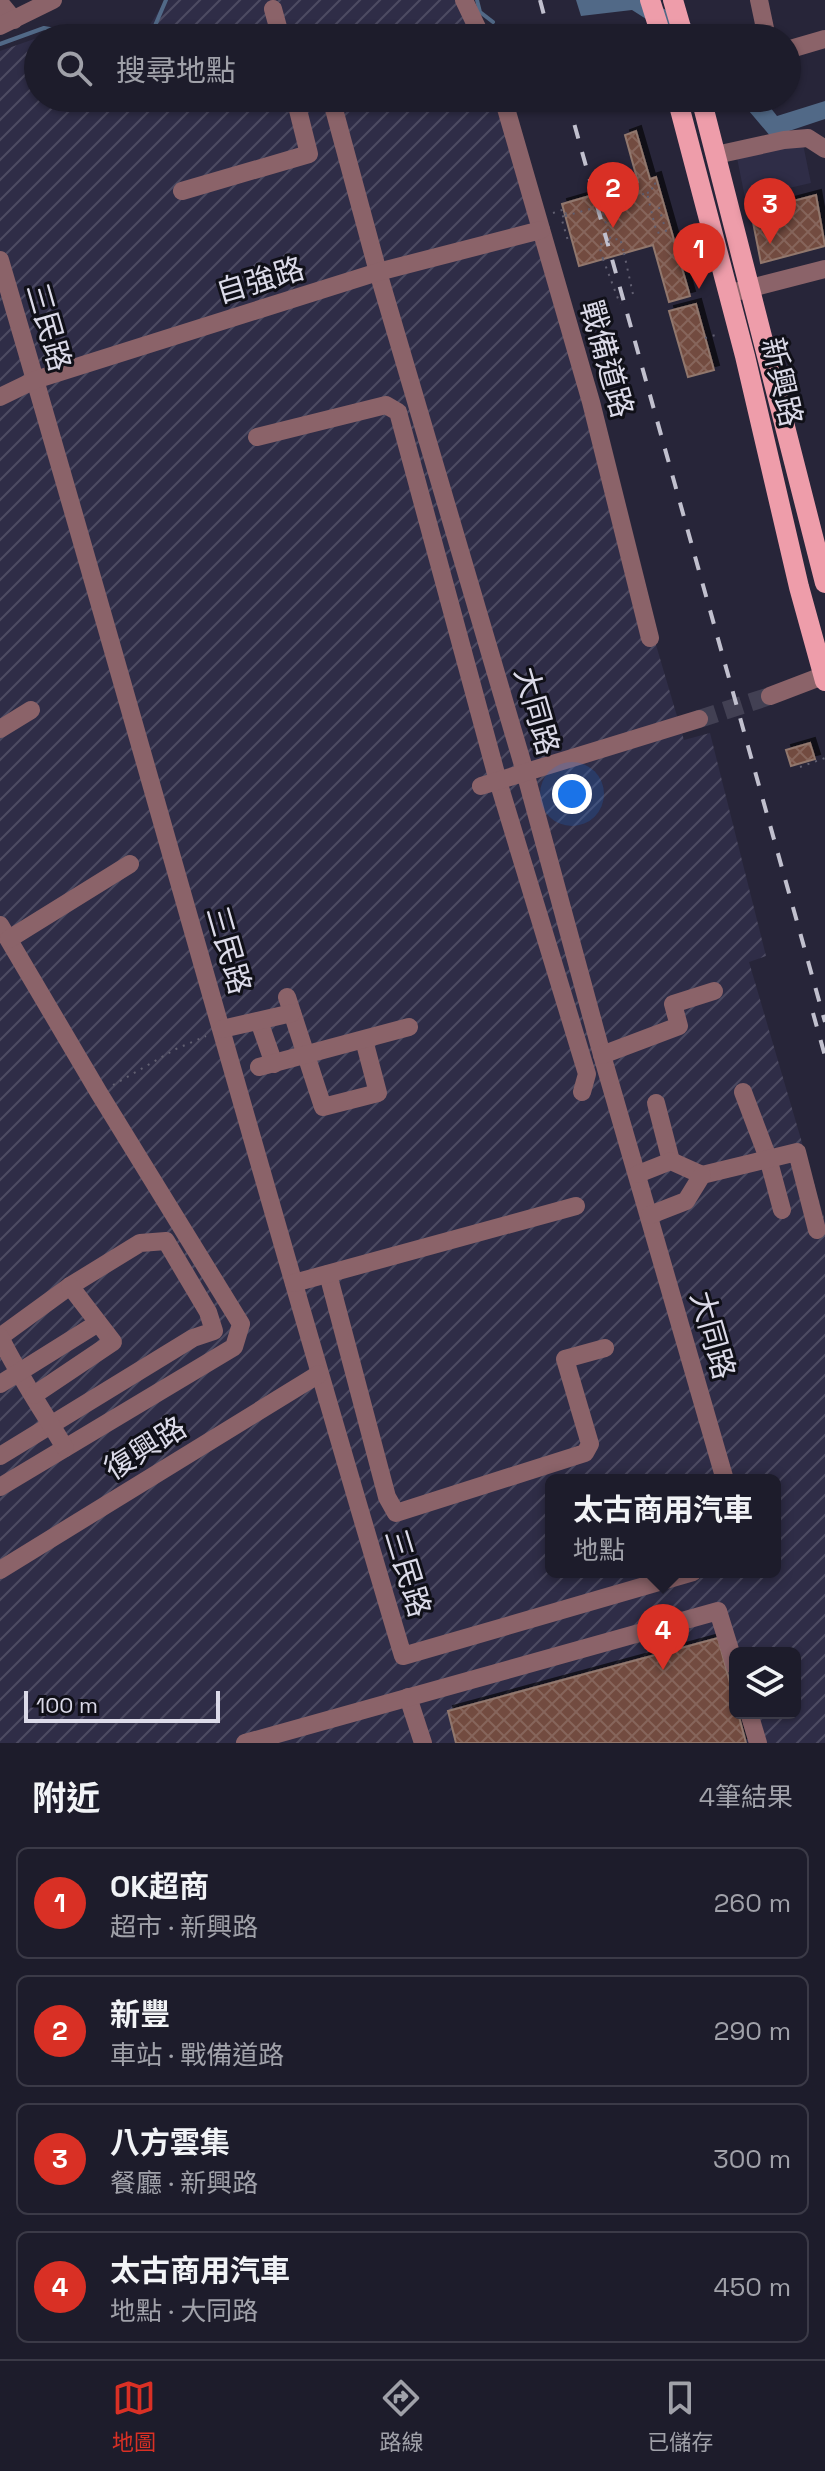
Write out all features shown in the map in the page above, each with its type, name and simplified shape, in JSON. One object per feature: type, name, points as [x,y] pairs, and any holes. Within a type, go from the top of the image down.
[{"type":"main road","points":[[650,0],[657,24]]},
{"type":"main road","points":[[676,3],[681,24]]},
{"type":"main road","name":"新興路","points":[[681,112],[739,291],[825,580]]},
{"type":"main road","name":"新興路","points":[[705,112],[716,155],[739,291],[799,587],[824,677]]},
{"type":"street","points":[[0,3],[7,23],[53,0]]},
{"type":"street","points":[[464,0],[475,24]]},
{"type":"street","points":[[759,0],[764,24]]},
{"type":"street","points":[[273,9],[277,24]]},
{"type":"street","points":[[801,46],[825,39]]},
{"type":"street","points":[[182,191],[309,154],[298,112]]},
{"type":"street","name":"大同路","points":[[335,112],[723,1474]]},
{"type":"street","name":"戰備道路","points":[[507,112],[591,402],[650,638]]},
{"type":"street","points":[[716,155],[808,138],[825,149]]},
{"type":"street","name":"自強路","points":[[0,397],[35,380],[378,272],[541,230]]},
{"type":"street","name":"三民路","points":[[0,260],[319,1374],[403,1656],[672,1578]]},
{"type":"street","points":[[739,291],[825,269]]},
{"type":"street","points":[[257,437],[386,405],[398,412],[490,784],[587,1074],[582,1092]]},
{"type":"street","points":[[799,587],[825,580]]},
{"type":"street","points":[[770,696],[824,677]]},
{"type":"street","points":[[0,729],[31,710]]},
{"type":"street","points":[[490,784],[699,719]]},
{"type":"street","points":[[0,1487],[234,1347],[241,1324],[4,932],[130,864]]},
{"type":"street","points":[[602,1055],[679,1026],[673,1004],[714,991]]},
{"type":"street","points":[[222,1029],[259,1021],[290,1005],[323,1107],[378,1093],[364,1040]]},
{"type":"street","points":[[259,1021],[266,1065],[409,1027]]},
{"type":"street","points":[[743,1092],[768,1158],[782,1210]]},
{"type":"street","points":[[656,1103],[671,1161]]},
{"type":"street","points":[[638,1174],[671,1161],[702,1175],[797,1152],[817,1230]]},
{"type":"street","points":[[650,1215],[686,1201],[702,1175]]},
{"type":"street","points":[[294,1283],[576,1206]]},
{"type":"street","points":[[0,1456],[51,1425],[193,1338],[214,1331],[208,1312],[166,1241],[140,1243],[70,1286],[0,1337],[16,1371],[34,1395],[51,1425],[65,1448]]},
{"type":"street","points":[[328,1274],[387,1497],[396,1513],[585,1453],[590,1444],[565,1359],[605,1348]]},
{"type":"street","points":[[34,1395],[113,1342],[70,1286]]},
{"type":"street","points":[[0,1384],[16,1371],[98,1323]]},
{"type":"street","name":"復興路","points":[[0,1570],[319,1374]]},
{"type":"street","points":[[245,1743],[718,1611],[729,1647]]},
{"type":"street","points":[[408,1697],[423,1743]]},
{"type":"street","points":[[751,1719],[758,1743]]},
{"type":"path","points":[[569,244],[561,217],[653,191],[651,185],[660,182]]},
{"type":"path","points":[[647,193],[657,233],[666,231],[659,208],[666,206]]},
{"type":"path","points":[[601,206],[611,241]]},
{"type":"path","points":[[559,210],[565,209],[566,216]]},
{"type":"path","points":[[620,304],[599,245],[620,238],[634,299]]},
{"type":"path","points":[[705,338],[725,332]]},
{"type":"path","points":[[800,767],[825,758]]},
{"type":"path","points":[[99,1093],[176,1049],[222,1029]]},
{"type":"shaded area","points":[[166,0],[460,0],[471,24],[150,24]]},
{"type":"shaded area","points":[[24,43],[24,112],[499,112],[684,740],[710,733],[766,956],[749,962],[825,1221],[825,1743],[0,1743],[0,51]]},
{"type":"shaded area","points":[[803,144],[811,183],[745,198],[737,158]]},
{"type":"water","points":[[576,0],[647,0],[691,24],[654,24],[632,10],[581,16]]},
{"type":"water","points":[[825,101],[825,119],[771,137],[750,112],[774,112],[777,116],[801,112],[801,108]]},
{"type":"building","points":[[636,131],[650,179],[656,177],[690,296],[669,302],[653,245],[579,266],[562,204],[638,182],[625,135]]},
{"type":"building","points":[[816,195],[825,246],[761,263],[751,212]]},
{"type":"building","points":[[696,304],[714,370],[688,377],[669,311]]},
{"type":"building","points":[[810,743],[815,759],[791,766],[786,750]]},
{"type":"building","points":[[718,1638],[729,1679],[729,1719],[740,1719],[746,1743],[456,1743],[448,1711]]},
{"type":"waterway","points":[[156,24],[166,0]]},
{"type":"waterway","points":[[477,0],[480,12],[493,22]]},
{"type":"waterway","points":[[0,44],[24,35]]},
{"type":"tunnel","points":[[699,719],[770,696]]},
{"type":"railway","points":[[540,0],[546,24]]},
{"type":"railway","points":[[571,112],[825,1022]]},
{"type":"railway","points":[[813,1013],[825,1056]]},
{"type":"place","name":"新豐","points":[[613,228]]},
{"type":"place","name":"八方雲集","points":[[770,244]]},
{"type":"place","name":"OK超商","points":[[699,289]]},
{"type":"place","name":"太古商用汽車","points":[[663,1670]]}]
